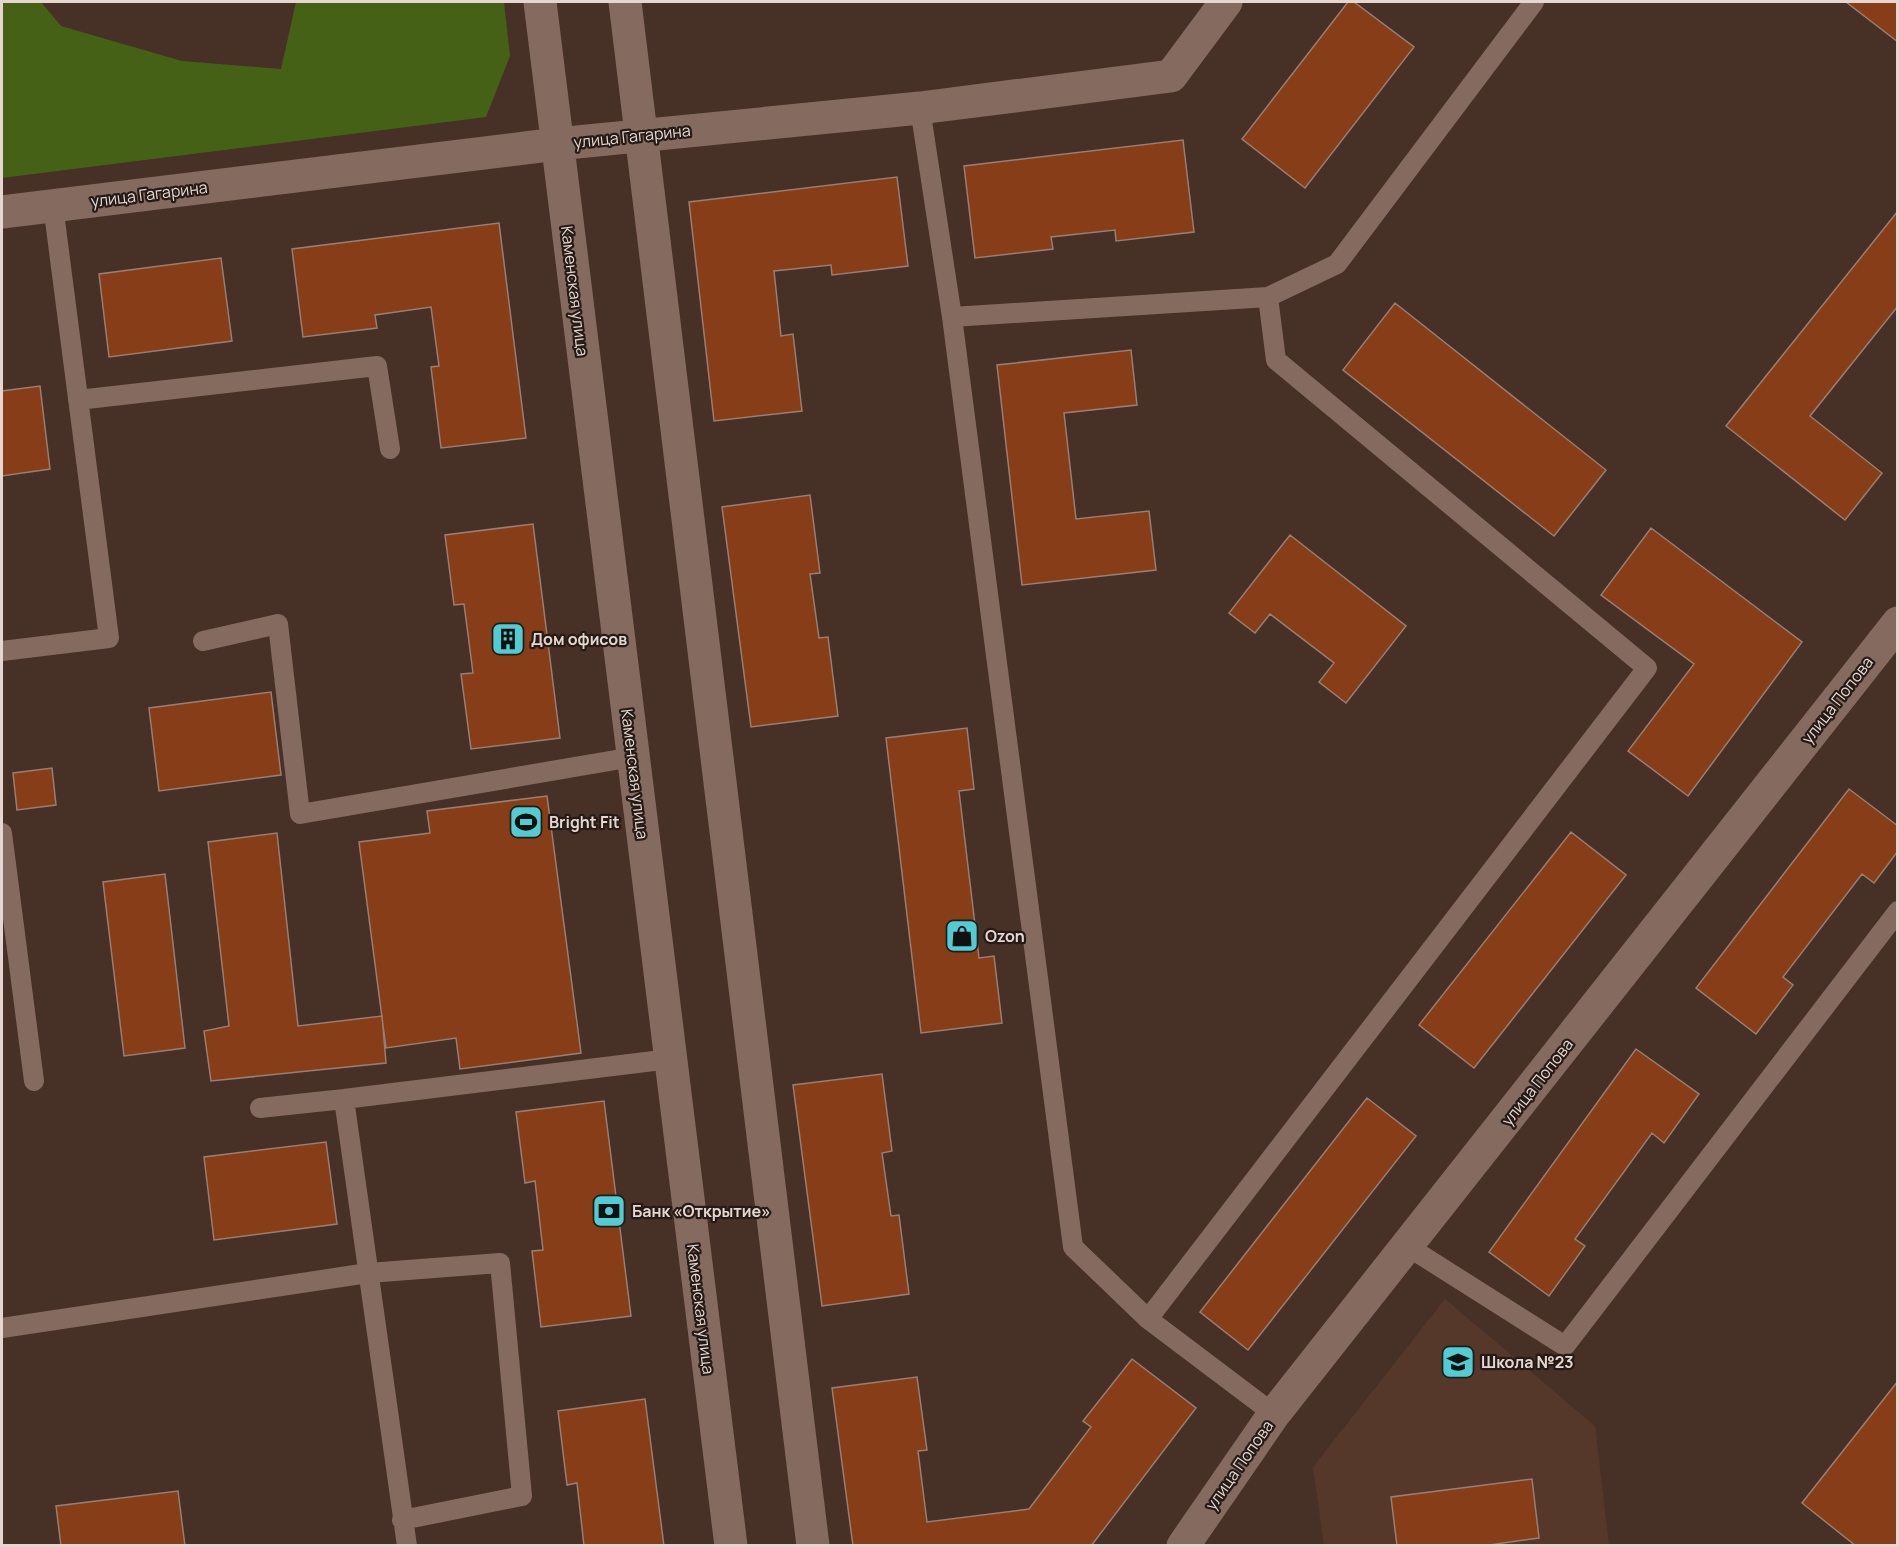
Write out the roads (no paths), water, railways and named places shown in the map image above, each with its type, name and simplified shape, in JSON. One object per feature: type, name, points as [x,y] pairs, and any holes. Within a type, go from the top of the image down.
[{"type":"street","name":"Каменская улица","points":[[540,2],[731,1545]]},
{"type":"street","points":[[625,2],[813,1545]]},
{"type":"street","name":"улица Гагарина","points":[[2,212],[557,144],[920,108],[1171,76],[1226,2]]},
{"type":"street","name":"улица Попова","points":[[1183,1545],[1274,1414],[1898,623]]},
{"type":"lane","points":[[952,316],[1268,297],[1337,264],[1534,2]]},
{"type":"lane","points":[[920,108],[952,316],[1074,1247],[1148,1319],[1274,1414]]},
{"type":"lane","points":[[2,651],[109,638],[52,205]]},
{"type":"lane","points":[[1148,1319],[1647,668],[1276,360],[1268,297]]},
{"type":"lane","points":[[78,400],[377,366],[390,449]]},
{"type":"lane","points":[[203,641],[278,624],[300,814],[633,757]]},
{"type":"lane","points":[[2,833],[34,1081]]},
{"type":"lane","points":[[1407,1246],[1565,1346],[1898,911]]},
{"type":"lane","points":[[260,1108],[670,1059]]},
{"type":"lane","points":[[344,1099],[407,1545]]},
{"type":"lane","points":[[2,1328],[368,1274],[500,1263],[522,1496],[402,1520]]},
{"type":"place","name":"Дом офисов","points":[[508,639]]},
{"type":"place","name":"Bright Fit","points":[[526,822]]},
{"type":"place","name":"Ozon","points":[[962,936]]},
{"type":"place","name":"Банк «Открытие»","points":[[609,1211]]},
{"type":"place","name":"Школа №23","points":[[1458,1362]]}]
